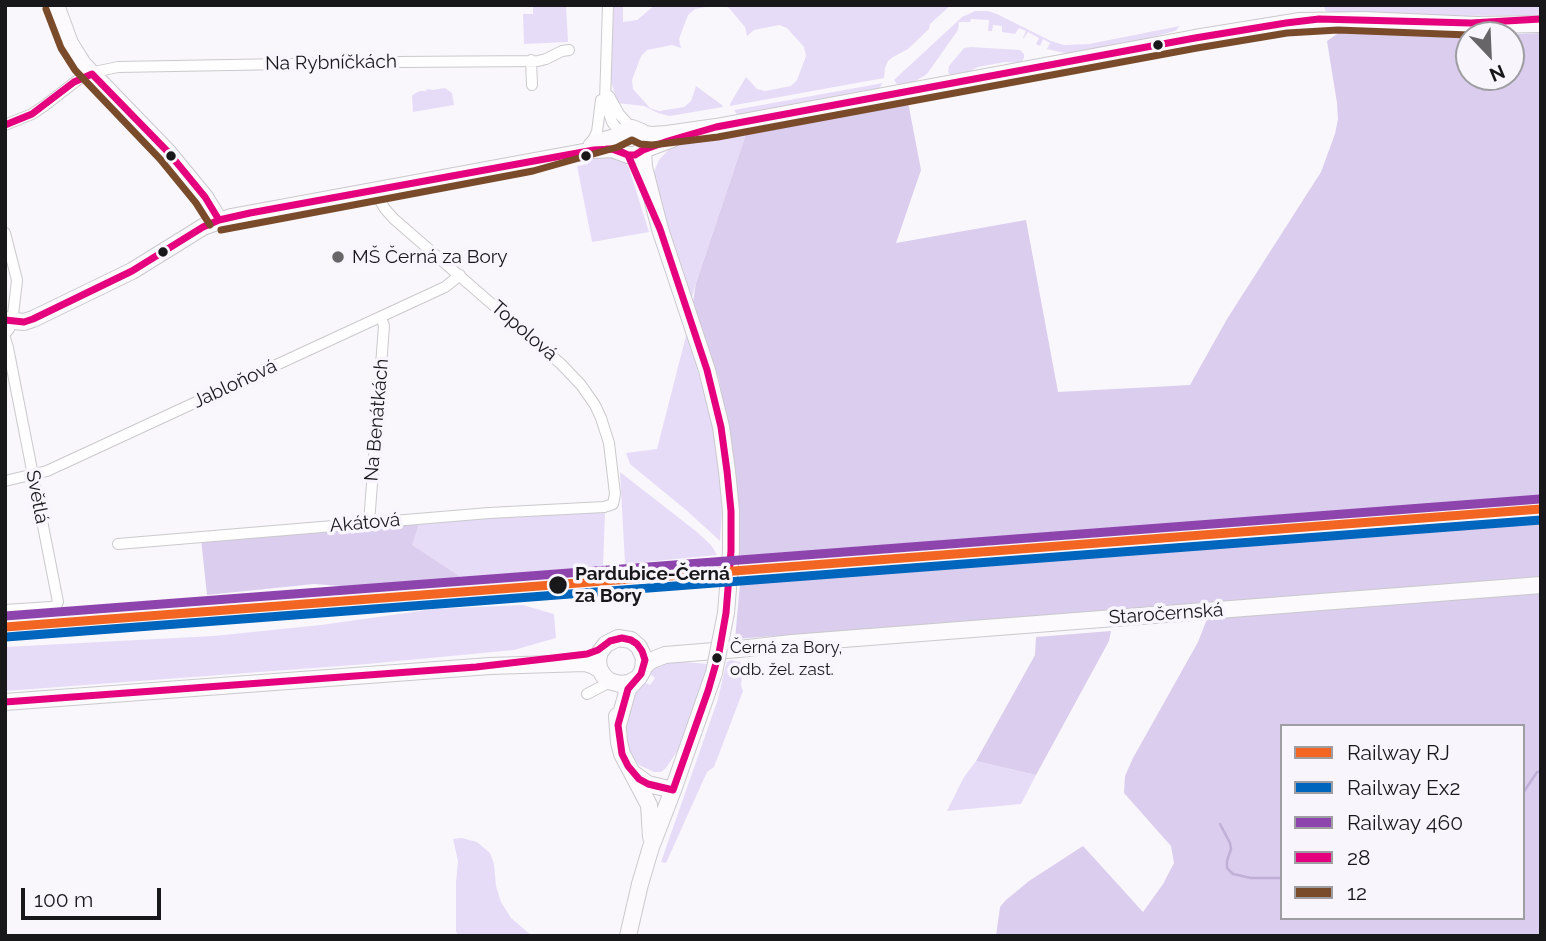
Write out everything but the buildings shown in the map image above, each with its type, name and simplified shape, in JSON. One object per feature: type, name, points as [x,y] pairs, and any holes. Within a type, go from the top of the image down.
[{"type":"main road","points":[[56,5],[73,50],[92,74],[168,152],[205,197],[219,220]]},
{"type":"main road","points":[[7,328],[33,319],[132,271],[219,220],[250,212],[531,161],[615,149],[652,135],[716,127],[1286,23],[1338,19],[1476,25],[1541,22]]},
{"type":"main road","points":[[531,161],[585,146],[631,141],[668,141],[716,127]]},
{"type":"main road","points":[[628,936],[651,847],[714,673],[726,612],[731,551],[731,511],[721,427],[707,370],[660,229],[644,167],[631,141]]},
{"type":"main road","points":[[631,141],[633,164],[660,229]]},
{"type":"main road","points":[[650,190],[649,174],[652,164],[659,149],[668,141]]},
{"type":"main road","name":"Staročernská","points":[[643,676],[650,661],[665,655],[1541,585]]},
{"type":"main road","points":[[476,667],[587,654],[618,638],[631,640],[642,651],[643,676],[628,690],[618,725]]},
{"type":"main road","name":"Staročernská","points":[[631,640],[660,647],[792,643]]},
{"type":"main road","points":[[606,644],[598,662],[617,697],[622,754],[648,801],[651,847]]},
{"type":"main road","points":[[5,702],[476,667],[582,663],[591,664],[606,677],[626,684],[643,676]]},
{"type":"main road","points":[[632,771],[648,784],[673,790]]},
{"type":"street","points":[[585,146],[593,141],[597,132],[605,76],[608,5]]},
{"type":"street","name":"Na Rybníčkách","points":[[5,124],[32,114],[74,82],[92,74],[126,67],[541,60],[569,50]]},
{"type":"street","points":[[531,60],[533,85]]},
{"type":"street","points":[[605,76],[616,110],[629,125],[631,141]]},
{"type":"street","name":"Topolová","points":[[374,190],[388,213],[561,363],[588,395],[601,418],[611,453],[615,494],[612,505]]},
{"type":"street","points":[[5,233],[18,280],[7,328]]},
{"type":"street","name":"Jabloňová","points":[[5,481],[33,475],[59,465],[382,317],[445,287],[460,275]]},
{"type":"street","name":"Na Benátkách","points":[[369,523],[384,326],[382,317]]},
{"type":"street","name":"Světlá","points":[[5,610],[51,607],[57,604],[8,348],[7,328]]},
{"type":"street","name":"Akátová","points":[[118,544],[612,505]]},
{"type":"shaded area","points":[[533,5],[566,5],[568,42],[524,44],[523,14],[533,14]]},
{"type":"shaded area","points":[[614,5],[623,5],[623,22],[637,20],[655,5],[717,5],[695,9],[688,15],[679,39],[681,48],[672,45],[647,50],[641,56],[632,80],[633,89],[650,108],[659,111],[684,107],[691,101],[696,86],[723,107],[670,116],[644,106],[617,103],[610,77]]},
{"type":"shaded area","points":[[722,5],[951,5],[908,49],[888,61],[884,78],[730,106],[746,77],[757,89],[765,91],[791,86],[797,80],[806,56],[804,47],[787,28],[779,25],[754,30],[747,36],[745,27],[729,8]]},
{"type":"shaded area","points":[[1324,5],[1541,5],[1541,15],[1330,13],[1325,10]]},
{"type":"shaded area","points":[[975,11],[997,14],[1064,45],[1089,44],[1180,26],[1175,31],[1138,41],[1069,54],[1047,49],[1050,43],[1043,39],[1040,46],[1036,44],[1039,38],[1028,32],[1023,38],[1026,31],[1019,28],[1015,34],[1002,32],[1002,26],[993,25],[992,31],[988,31],[989,20],[971,19],[970,22],[959,22],[958,30],[927,74],[909,85],[897,84],[894,80],[962,17]]},
{"type":"shaded area","points":[[1347,27],[1455,33],[1455,91],[1525,91],[1525,34],[1541,33],[1541,501],[740,563],[737,491],[730,437],[719,380],[693,302],[696,283],[748,128],[908,102],[921,170],[896,243],[1026,220],[1058,392],[1190,385],[1227,319],[1321,172],[1335,134],[1337,103],[1327,41]]},
{"type":"shaded area","points":[[964,48],[1020,50],[1024,58],[1021,63],[1005,62],[950,75],[949,66]]},
{"type":"shaded area","points":[[883,83],[877,91],[739,117],[734,110]]},
{"type":"shaded area","points":[[445,88],[452,93],[454,105],[413,112],[414,94],[427,89]]},
{"type":"shaded area","points":[[748,128],[691,301],[657,204],[653,174],[659,160],[670,148],[705,135]]},
{"type":"shaded area","points":[[613,154],[623,159],[629,168],[649,232],[592,242],[577,166],[588,164],[587,157]]},
{"type":"shaded area","points":[[687,332],[713,426],[722,513],[720,541],[630,464],[626,453],[657,449]]},
{"type":"shaded area","points":[[620,472],[697,532],[717,555],[625,564]]},
{"type":"shaded area","points":[[557,512],[605,512],[603,567],[470,583],[411,545],[420,521]]},
{"type":"shaded area","points":[[420,521],[412,545],[470,583],[367,588],[314,584],[207,595],[201,539]]},
{"type":"shaded area","points":[[1541,522],[1541,577],[735,639],[740,584]]},
{"type":"shaded area","points":[[1541,593],[1541,936],[996,936],[1000,907],[1006,900],[1029,881],[1083,846],[1143,912],[1163,884],[1174,863],[1171,846],[1124,793],[1125,776],[1198,642],[1207,619]]},
{"type":"shaded area","points":[[523,605],[554,614],[556,638],[514,650],[367,664],[5,691],[5,647],[213,636],[321,625],[434,609]]},
{"type":"shaded area","points":[[1111,631],[1109,641],[1036,775],[976,761],[1035,655],[1036,637]]},
{"type":"shaded area","points":[[672,661],[708,664],[704,686],[680,747],[666,768],[661,772],[654,772],[639,765],[629,751],[625,714],[639,683],[650,685],[655,678],[649,669]]},
{"type":"shaded area","points":[[727,662],[740,662],[743,666],[743,691],[714,767],[707,772],[666,863],[661,862],[718,699]]},
{"type":"shaded area","points":[[976,761],[1036,775],[1021,804],[947,811],[964,777]]},
{"type":"shaded area","points":[[462,838],[477,842],[490,853],[501,902],[511,918],[532,936],[458,936],[458,861],[453,839]]},
{"type":"waterway","points":[[1525,790],[1537,772],[1541,772]]},
{"type":"waterway","points":[[1220,824],[1230,843],[1227,868],[1233,874],[1251,878],[1280,878]]},
{"type":"rail line","name":"460","points":[[5,616],[1540,499]]},
{"type":"rail line","name":"RJ","points":[[5,627],[1541,509]]},
{"type":"rail line","name":"Ex2","points":[[6,637],[1541,520]]},
{"type":"transit line","name":"12","points":[[46,9],[61,48],[75,70],[160,159],[196,203],[210,225]]},
{"type":"transit line","name":"28","points":[[5,320],[24,322],[33,319],[132,271],[203,227],[219,220],[250,213],[594,150],[612,149],[635,155],[668,141],[716,127],[1286,23],[1319,19],[1471,23],[1541,19]]},
{"type":"transit line","name":"12","points":[[221,230],[533,171],[618,147],[632,140],[652,145],[718,137],[1287,33],[1338,30],[1455,34]]},
{"type":"transit line","name":"28","points":[[5,125],[32,114],[74,82],[92,74],[168,152],[205,197],[219,220]]},
{"type":"transit line","name":"28","points":[[607,149],[615,149],[628,155],[660,229],[707,370],[721,427],[727,471],[731,551],[726,613],[719,653],[708,691],[673,790]]},
{"type":"transit line","name":"28","points":[[5,702],[476,667],[587,654],[610,641],[622,638],[637,644],[645,660],[641,674],[628,689],[618,725],[622,754],[639,779],[673,790]]},
{"type":"place","name":"MŠ Černá za Bory","points":[[338,257]]},
{"type":"place","name":"Pardubice-Černá za Bory","points":[[558,585]]},
{"type":"place","name":"Černá za Bory, odb. žel. zast.","points":[[717,658]]}]
